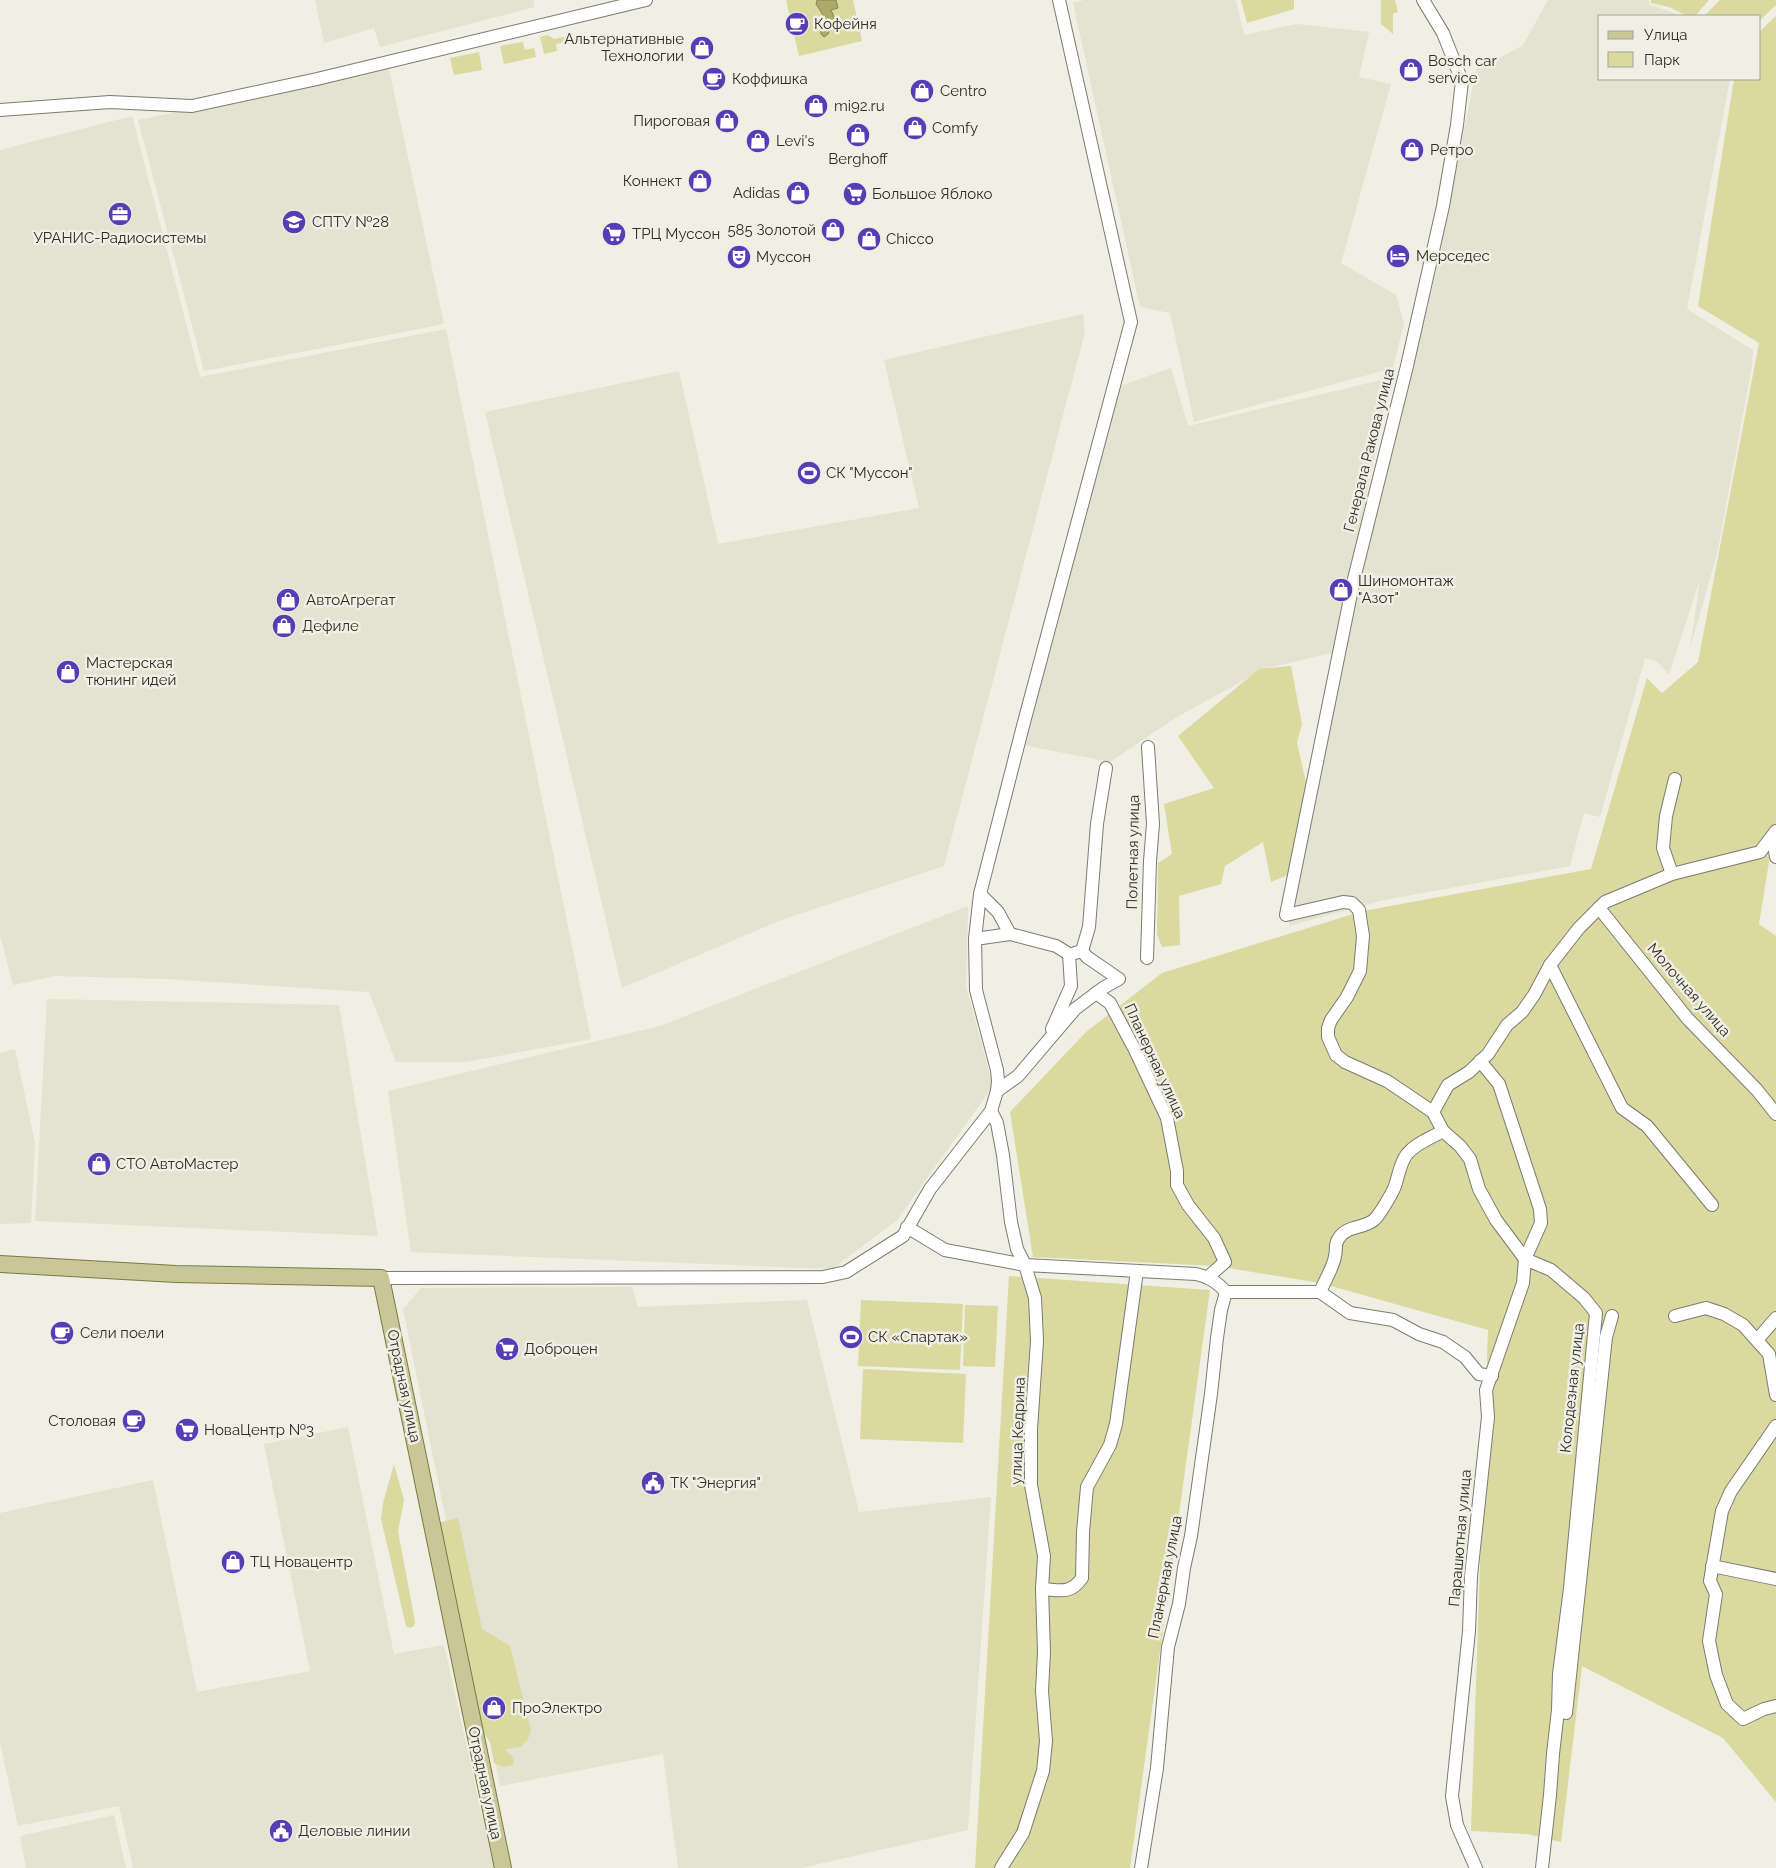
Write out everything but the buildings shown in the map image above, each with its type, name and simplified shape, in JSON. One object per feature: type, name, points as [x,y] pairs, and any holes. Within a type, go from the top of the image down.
[{"type":"main road","points":[[0,1264],[176,1274],[381,1278]]},
{"type":"main road","name":"Отрадная улица","points":[[381,1278],[502,1868]]},
{"type":"street","points":[[0,110],[110,102],[192,106],[325,77],[646,0]]},
{"type":"street","points":[[381,1278],[823,1277],[846,1272],[865,1262],[904,1236],[930,1190],[991,1111],[997,1091],[997,1070],[976,990],[975,939],[980,894],[1131,322],[1059,0]]},
{"type":"street","name":"Генерала Ракова улица","points":[[1423,0],[1443,33],[1462,81],[1457,125],[1442,206],[1407,366],[1354,579],[1286,914],[1343,902],[1352,903],[1360,910],[1363,936],[1360,971],[1347,996],[1330,1020],[1328,1037],[1336,1055],[1345,1062],[1387,1081],[1433,1112]]},
{"type":"street","name":"Полетная улица","points":[[1147,958],[1153,824],[1148,747]]},
{"type":"street","points":[[1082,951],[1089,927],[1097,824],[1106,768]]},
{"type":"street","points":[[1672,874],[1663,848],[1666,816],[1675,779]]},
{"type":"street","points":[[1524,1259],[1496,1220],[1478,1189],[1470,1159],[1460,1146],[1443,1131],[1433,1112],[1448,1085],[1469,1072],[1488,1054],[1507,1025],[1522,1012],[1534,995],[1550,965],[1579,928],[1605,902],[1672,874],[1760,852],[1775,834]]},
{"type":"street","points":[[1775,834],[1776,857]]},
{"type":"street","points":[[980,894],[998,912],[1010,934]]},
{"type":"street","name":"Молочная улица","points":[[1599,908],[1687,1018],[1757,1090],[1776,1114]]},
{"type":"street","points":[[975,939],[1010,934],[1056,946],[1069,954],[1082,951]]},
{"type":"street","points":[[997,1091],[1018,1076],[1075,1009],[1119,979],[1087,957],[1082,951]]},
{"type":"street","points":[[1047,1040],[1071,986],[1069,954]]},
{"type":"street","points":[[1550,965],[1622,1108],[1647,1126],[1712,1205]]},
{"type":"street","name":"Планерная улица","points":[[1096,993],[1110,1003],[1135,1050],[1167,1118],[1177,1171],[1177,1185],[1188,1205],[1214,1238],[1225,1262],[1208,1277]]},
{"type":"street","points":[[1480,1061],[1498,1084],[1540,1209],[1540,1223],[1524,1259]]},
{"type":"street","name":"улица Кедрина","points":[[991,1111],[997,1123],[1003,1155],[1010,1222],[1018,1249],[1025,1264],[1036,1306],[1037,1341],[1031,1429],[1031,1485],[1044,1556],[1042,1589],[1044,1652],[1042,1691],[1046,1741],[1043,1771],[1023,1833],[1001,1868]]},
{"type":"street","points":[[1320,1292],[1336,1256],[1335,1249],[1339,1237],[1350,1229],[1366,1225],[1374,1220],[1394,1188],[1401,1163],[1408,1152],[1418,1144],[1443,1131]]},
{"type":"street","points":[[908,1227],[945,1250],[1025,1264],[1196,1274],[1208,1277],[1218,1283],[1226,1292],[1320,1292],[1350,1313],[1394,1320],[1419,1334],[1444,1342],[1465,1357],[1479,1374],[1492,1376]]},
{"type":"street","name":"Парашютная улица","points":[[1476,1868],[1457,1824],[1452,1796],[1469,1631],[1474,1548],[1488,1417],[1486,1390],[1523,1282],[1524,1259]]},
{"type":"street","name":"Колодезная улица","points":[[1524,1259],[1551,1270],[1584,1298],[1596,1313],[1570,1588],[1559,1674],[1558,1710],[1552,1754],[1550,1795],[1542,1868]]},
{"type":"street","points":[[1042,1589],[1066,1591],[1073,1588],[1082,1578],[1083,1532],[1087,1487],[1110,1445],[1116,1424],[1137,1271]]},
{"type":"street","name":"Планерная улица","points":[[1141,1868],[1157,1768],[1168,1648],[1180,1604],[1211,1394],[1221,1310],[1226,1292]]},
{"type":"street","points":[[1675,1316],[1706,1308],[1724,1314],[1743,1325],[1769,1354],[1776,1395]]},
{"type":"street","name":"Колодезная улица","points":[[1550,1868],[1606,1337],[1612,1316]]},
{"type":"street","points":[[1757,1340],[1776,1318]]},
{"type":"street","points":[[1776,1426],[1763,1448],[1741,1476],[1722,1511],[1710,1581],[1716,1594],[1709,1641],[1716,1674],[1727,1704],[1743,1719],[1764,1709],[1776,1706]]},
{"type":"street","points":[[1712,1566],[1776,1580]]},
{"type":"shaded area","points":[[315,0],[533,0],[535,7],[380,47],[374,28],[324,43]]},
{"type":"shaded area","points":[[817,0],[836,0],[838,8],[831,10],[835,19],[828,34],[824,37],[821,34],[819,21],[823,15],[816,4]]},
{"type":"shaded area","points":[[1084,0],[1236,0],[1244,35],[1297,24],[1369,32],[1359,77],[1391,84],[1341,263],[1396,295],[1404,323],[1393,368],[1194,422],[1170,313],[1140,307],[1073,3]]},
{"type":"shaded area","points":[[1548,0],[1649,0],[1649,5],[1679,15],[1598,15],[1598,80],[1730,80],[1687,309],[1753,350],[1752,366],[1717,554],[1690,649],[1700,579],[1669,675],[1658,662],[1645,658],[1600,817],[1584,813],[1570,866],[1380,901],[1289,926],[1289,905],[1356,579],[1432,289],[1479,56],[1496,60],[1523,45]]},
{"type":"shaded area","name":"СПТУ №28","points":[[389,69],[444,324],[204,371],[138,120]]},
{"type":"shaded area","points":[[132,116],[200,377],[446,329],[591,1039],[466,1062],[396,1062],[369,992],[166,979],[55,976],[13,985],[0,935],[0,150]]},
{"type":"shaded area","points":[[1083,314],[1085,332],[944,866],[781,920],[622,988],[485,412],[679,371],[718,544],[919,508],[884,360]]},
{"type":"shaded area","points":[[1171,368],[1188,426],[1390,378],[1335,652],[1264,669],[1177,717],[1110,762],[1023,745],[1120,386]]},
{"type":"shaded area","points":[[968,906],[966,986],[993,1086],[897,1220],[832,1269],[411,1252],[388,1091],[660,1026]]},
{"type":"shaded area","points":[[47,999],[339,1005],[378,1236],[35,1221]]},
{"type":"shaded area","points":[[15,1049],[35,1143],[31,1223],[0,1224],[0,1053]]},
{"type":"shaded area","points":[[632,1287],[638,1307],[807,1300],[859,1512],[991,1497],[968,1830],[801,1868],[678,1868],[663,1754],[500,1786],[403,1309],[421,1288]]},
{"type":"shaded area","points":[[348,1427],[394,1654],[444,1645],[494,1868],[133,1868],[119,1806],[18,1826],[0,1742],[0,1513],[153,1480],[197,1692],[310,1671],[264,1444]]},
{"type":"shaded area","points":[[114,1815],[126,1868],[26,1868],[20,1836]]},
{"type":"green space","points":[[786,0],[853,0],[862,41],[799,56]]},
{"type":"green space","points":[[1241,0],[1294,0],[1294,9],[1247,23]]},
{"type":"green space","points":[[1381,0],[1395,0],[1398,12],[1393,14],[1393,34],[1381,24]]},
{"type":"green space","points":[[1651,0],[1709,0],[1696,15],[1685,15],[1669,7],[1651,3]]},
{"type":"green space","points":[[1720,0],[1776,0],[1776,5],[1761,19],[1761,15],[1705,15]]},
{"type":"green space","points":[[1776,16],[1776,831],[1773,837],[1759,924],[1776,936],[1776,1802],[1723,1738],[1582,1666],[1561,1842],[1527,1834],[1471,1831],[1488,1330],[1320,1283],[1216,1266],[1033,1257],[1010,1112],[1086,1032],[1162,973],[1363,911],[1591,869],[1647,678],[1662,693],[1698,662],[1759,343],[1698,306],[1734,80],[1761,80],[1761,30]]},
{"type":"green space","points":[[548,35],[554,39],[564,37],[565,42],[556,44],[557,51],[544,54],[540,37]]},
{"type":"green space","points":[[523,42],[525,50],[534,48],[536,57],[504,64],[500,46]]},
{"type":"green space","points":[[479,52],[482,70],[454,75],[450,58]]},
{"type":"green space","points":[[1291,666],[1302,724],[1297,742],[1308,792],[1293,873],[1271,882],[1263,842],[1225,866],[1221,884],[1179,896],[1180,945],[1162,947],[1157,935],[1158,863],[1172,854],[1164,804],[1214,788],[1178,736],[1259,669]]},
{"type":"green space","points":[[1009,1276],[1210,1290],[1130,1868],[975,1868]]},
{"type":"green space","points":[[861,1300],[963,1304],[960,1370],[858,1366]]},
{"type":"green space","points":[[965,1305],[998,1306],[995,1367],[963,1366]]},
{"type":"green space","points":[[863,1369],[966,1374],[963,1443],[860,1439]]},
{"type":"green space","points":[[394,1464],[404,1500],[398,1531],[415,1622],[414,1626],[410,1628],[406,1626],[381,1519],[383,1503]]},
{"type":"green space","points":[[458,1518],[482,1629],[510,1646],[531,1731],[528,1739],[521,1747],[506,1749],[513,1758],[513,1765],[503,1767],[494,1763],[490,1742],[482,1730],[437,1523]]},
{"type":"place","name":"Кофейня","points":[[797,24]]},
{"type":"place","name":"Альтернативные Технологии","points":[[702,48]]},
{"type":"place","name":"Bosch car service","points":[[1411,70]]},
{"type":"place","name":"Коффишка","points":[[714,79]]},
{"type":"place","name":"Centro","points":[[922,91]]},
{"type":"place","name":"mi92.ru","points":[[816,106]]},
{"type":"place","name":"Пироговая","points":[[727,121]]},
{"type":"place","name":"Comfy","points":[[915,128]]},
{"type":"place","name":"Berghoff","points":[[858,135]]},
{"type":"place","name":"Levi's","points":[[758,141]]},
{"type":"place","name":"Ретро","points":[[1412,150]]},
{"type":"place","name":"Коннект","points":[[700,181]]},
{"type":"place","name":"Adidas","points":[[798,193]]},
{"type":"place","name":"Большое Яблоко","points":[[855,194]]},
{"type":"place","name":"УРАНИС-Радиосистемы","points":[[120,214]]},
{"type":"place","name":"СПТУ №28","points":[[294,222]]},
{"type":"place","name":"585 Золотой","points":[[833,230]]},
{"type":"place","name":"ТРЦ Муссон","points":[[614,234]]},
{"type":"place","name":"Chicco","points":[[869,239]]},
{"type":"place","name":"Мерседес","points":[[1398,256]]},
{"type":"place","name":"Муссон","points":[[739,257]]},
{"type":"place","name":"СК \"Муссон\"","points":[[809,473]]},
{"type":"place","name":"Шиномонтаж \"Азот\"","points":[[1341,590]]},
{"type":"place","name":"АвтоАгрегат","points":[[288,600]]},
{"type":"place","name":"Дефиле","points":[[284,626]]},
{"type":"place","name":"Мастерская тюнинг идей","points":[[68,672]]},
{"type":"place","name":"СТО АвтоМастер","points":[[99,1164]]},
{"type":"place","name":"Сели поели","points":[[62,1333]]},
{"type":"place","name":"СК «Спартак»","points":[[851,1337]]},
{"type":"place","name":"Доброцен","points":[[507,1349]]},
{"type":"place","name":"Столовая","points":[[134,1421]]},
{"type":"place","name":"НоваЦентр №3","points":[[187,1430]]},
{"type":"place","name":"ТК \"Энергия\"","points":[[653,1483]]},
{"type":"place","name":"ТЦ Новацентр","points":[[233,1562]]},
{"type":"place","name":"ПроЭлектро","points":[[494,1708]]},
{"type":"place","name":"Деловые линии","points":[[281,1831]]}]
